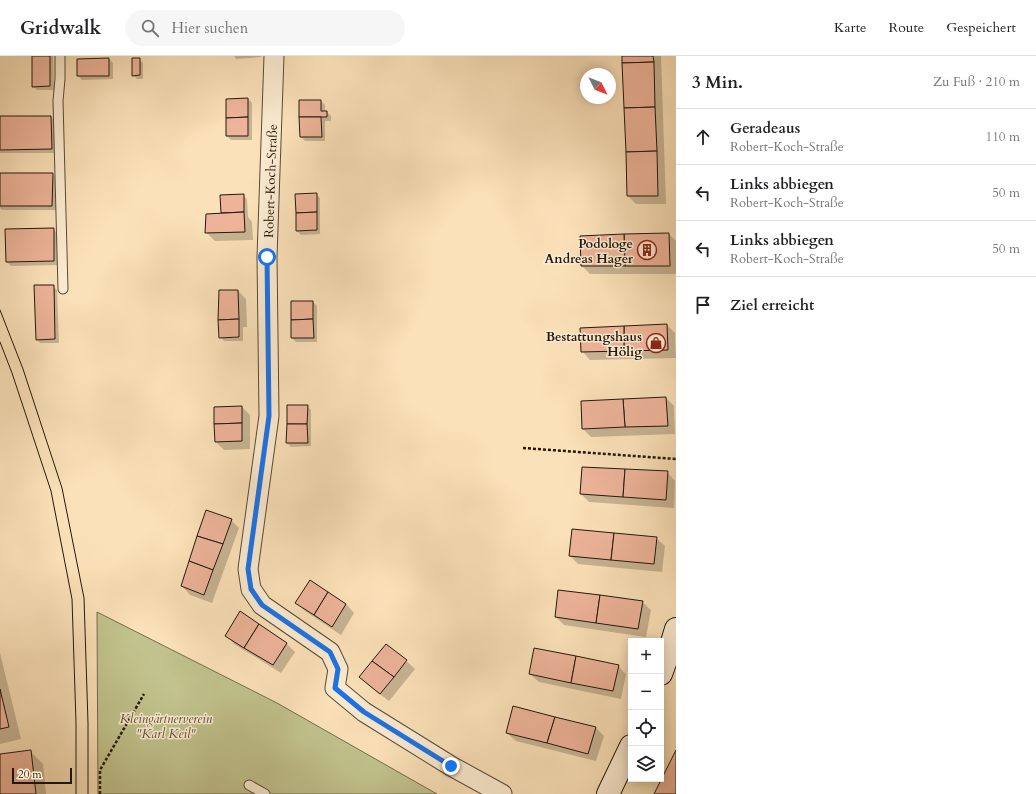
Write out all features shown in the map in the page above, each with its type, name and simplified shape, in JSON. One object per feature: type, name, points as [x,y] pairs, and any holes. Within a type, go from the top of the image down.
[{"type":"main road","points":[[664,666],[676,629]]},
{"type":"main road","points":[[608,794],[628,752]]},
{"type":"street","name":"Robert-Koch-Straße","points":[[274,56],[267,257],[269,416],[248,569],[251,589],[262,605],[330,652],[338,669],[335,688],[364,712],[451,766],[502,794]]},
{"type":"lane","points":[[60,56],[58,101],[63,289]]},
{"type":"lane","points":[[249,785],[265,794]]},
{"type":"path","points":[[524,448],[676,459]]},
{"type":"path","points":[[100,794],[100,770],[144,694]]},
{"type":"green space","name":"Kleingärtnerverein \"Karl Keil\"","points":[[97,612],[277,703],[437,794],[98,794]]},
{"type":"building","points":[[32,56],[50,56],[50,86],[32,87]]},
{"type":"building","points":[[622,56],[653,56],[654,62],[622,63]]},
{"type":"building","points":[[109,58],[109,76],[77,76],[77,59]]},
{"type":"building","points":[[132,58],[140,58],[140,75],[132,76]]},
{"type":"building","points":[[654,62],[655,107],[624,108],[622,63]]},
{"type":"building","points":[[248,98],[248,117],[226,118],[226,99]]},
{"type":"building","points":[[299,100],[321,100],[321,111],[327,111],[327,117],[299,117]]},
{"type":"building","points":[[655,107],[657,151],[626,152],[624,108]]},
{"type":"building","points":[[0,116],[51,116],[52,149],[0,150]]},
{"type":"building","points":[[248,117],[248,136],[226,136],[226,118]]},
{"type":"building","points":[[299,117],[321,117],[322,137],[300,137]]},
{"type":"building","points":[[657,151],[658,196],[627,196],[626,152]]},
{"type":"building","points":[[0,173],[53,173],[52,206],[0,206]]},
{"type":"building","points":[[317,193],[317,212],[296,213],[295,194]]},
{"type":"building","points":[[244,194],[244,212],[221,213],[220,195]]},
{"type":"building","points":[[244,212],[245,232],[205,233],[206,214]]},
{"type":"building","points":[[317,212],[317,230],[296,231],[296,213]]},
{"type":"building","points":[[54,228],[54,261],[6,262],[5,229]]},
{"type":"building","name":"Podologe Andreas Hager","points":[[669,233],[670,266],[625,266],[624,234]]},
{"type":"building","points":[[624,234],[625,266],[581,266],[580,236]]},
{"type":"building","points":[[34,285],[54,285],[55,339],[36,340]]},
{"type":"building","points":[[219,290],[238,290],[239,319],[218,320]]},
{"type":"building","points":[[291,301],[313,301],[313,319],[291,320]]},
{"type":"building","points":[[239,319],[239,337],[219,338],[218,320]]},
{"type":"building","points":[[313,319],[314,338],[291,338],[291,320]]},
{"type":"building","points":[[667,324],[668,350],[624,351],[624,326]]},
{"type":"building","points":[[624,326],[624,351],[581,352],[580,328]]},
{"type":"building","points":[[666,397],[668,426],[625,427],[623,399]]},
{"type":"building","points":[[623,399],[625,427],[582,429],[581,401]]},
{"type":"building","points":[[287,405],[308,405],[307,424],[287,424]]},
{"type":"building","points":[[242,406],[242,423],[214,424],[214,407]]},
{"type":"building","points":[[242,423],[242,441],[215,442],[214,424]]},
{"type":"building","points":[[287,424],[307,424],[308,443],[286,443]]},
{"type":"building","points":[[582,467],[625,469],[623,497],[580,494]]},
{"type":"building","points":[[625,469],[668,471],[666,500],[623,497]]},
{"type":"building","points":[[206,510],[232,519],[223,544],[197,536]]},
{"type":"building","points":[[572,529],[614,533],[611,560],[569,556]]},
{"type":"building","points":[[614,533],[657,537],[654,564],[611,560]]},
{"type":"building","points":[[197,536],[223,544],[213,570],[189,561]]},
{"type":"building","points":[[189,561],[213,570],[204,595],[181,586]]},
{"type":"building","points":[[310,580],[328,592],[314,615],[295,603]]},
{"type":"building","points":[[558,590],[600,595],[596,623],[555,617]]},
{"type":"building","points":[[328,592],[346,604],[332,627],[314,615]]},
{"type":"building","points":[[600,595],[643,601],[638,629],[596,623]]},
{"type":"building","points":[[240,611],[259,624],[244,648],[225,636]]},
{"type":"building","points":[[259,624],[287,643],[273,665],[244,648]]},
{"type":"building","points":[[386,644],[407,660],[394,677],[372,661]]},
{"type":"building","points":[[534,648],[576,656],[571,683],[529,674]]},
{"type":"building","points":[[576,656],[619,665],[613,691],[571,683]]},
{"type":"building","points":[[372,661],[394,677],[380,694],[359,677]]},
{"type":"building","points":[[0,689],[9,727],[0,729]]},
{"type":"building","points":[[513,706],[555,717],[547,743],[506,733]]},
{"type":"building","points":[[555,717],[596,727],[588,754],[547,743]]},
{"type":"building","points":[[31,750],[36,794],[0,794],[0,754]]},
{"type":"building","points":[[676,750],[676,794],[654,794],[660,782],[664,782],[664,774]]},
{"type":"tram line","points":[[0,310],[23,369],[62,488],[84,598],[88,723],[88,794]]},
{"type":"tram line","points":[[0,342],[12,373],[51,491],[72,599],[76,723],[76,794]]},
{"type":"place","name":"Podologe Andreas Hager","points":[[647,250]]},
{"type":"place","name":"Bestattungshaus Hölig","points":[[656,343]]},
{"type":"route","points":[[267,257],[269,416],[248,569],[251,589],[262,605],[330,652],[338,669],[335,688],[364,712],[451,766]]}]
